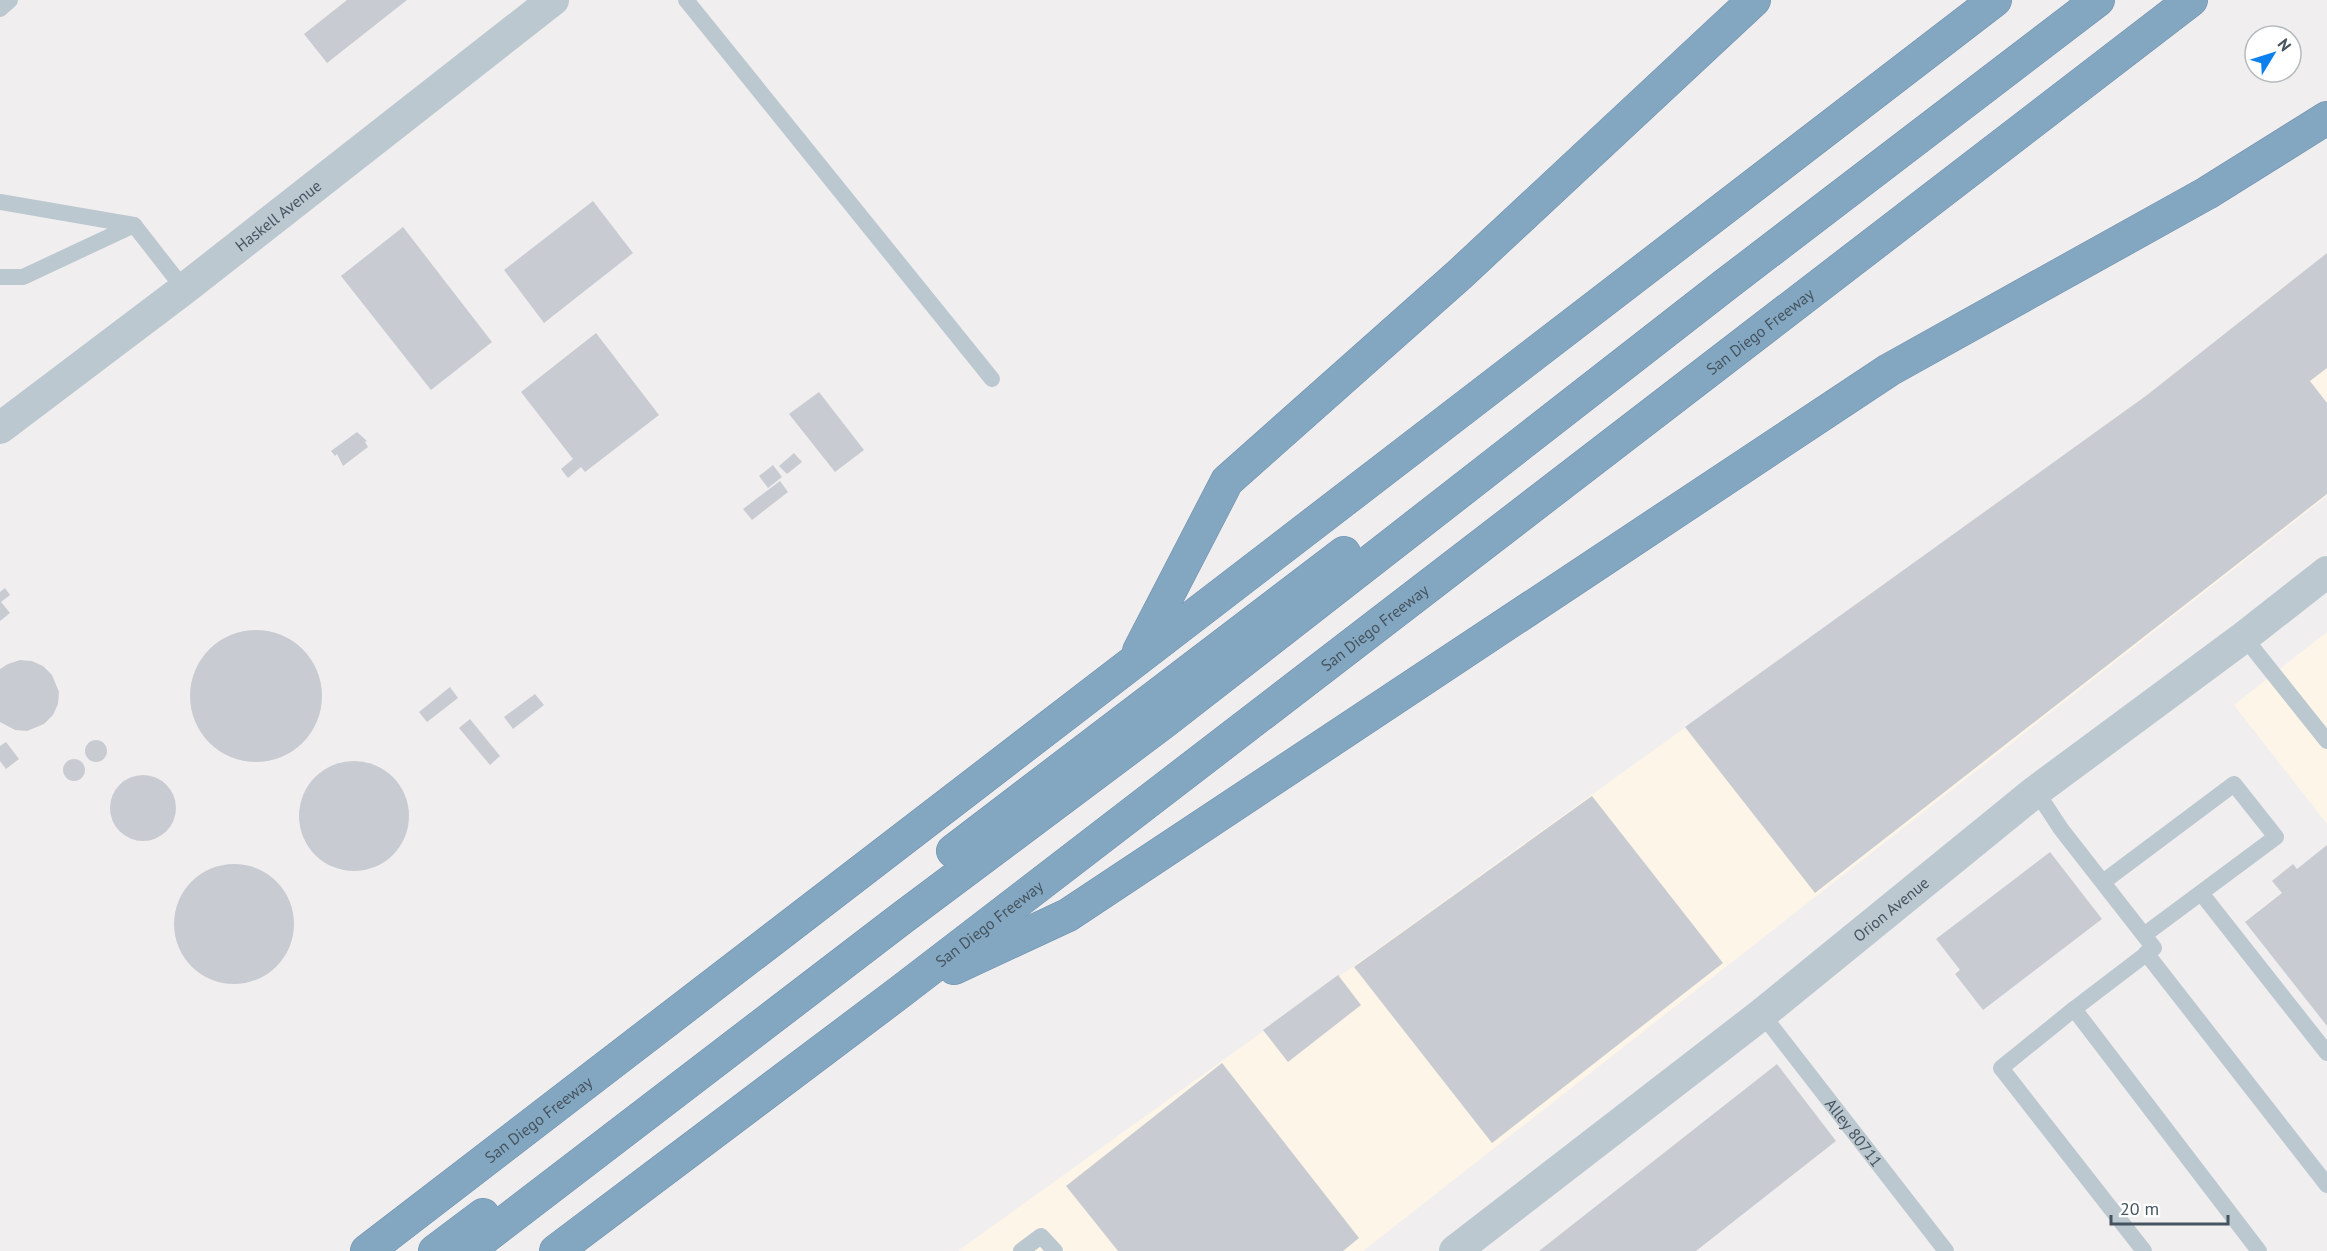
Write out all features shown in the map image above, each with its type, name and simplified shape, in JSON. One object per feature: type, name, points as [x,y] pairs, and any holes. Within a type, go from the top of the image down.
[{"type":"highway","points":[[1134,661],[1227,482],[1459,275],[1754,0]]},
{"type":"highway","name":"San Diego Freeway","points":[[367,1251],[1995,0]]},
{"type":"highway","points":[[435,1251],[795,972],[2064,0]]},
{"type":"highway","points":[[467,1251],[902,918],[1164,722],[1725,285],[2098,0]]},
{"type":"highway","name":"San Diego Freeway","points":[[556,1251],[900,992],[2191,0]]},
{"type":"highway","points":[[900,992],[1068,915],[1889,370],[2207,193],[2327,118]]},
{"type":"street","name":"Haskell Avenue","points":[[0,428],[184,289],[553,0]]},
{"type":"street","name":"Orion Avenue","points":[[1455,1251],[1761,1014],[2036,791],[2244,637],[2327,572]]},
{"type":"lane","points":[[0,9],[10,0]]},
{"type":"lane","points":[[686,0],[992,379]]},
{"type":"lane","points":[[0,202],[134,225],[184,289]]},
{"type":"lane","points":[[0,277],[23,277],[134,225]]},
{"type":"lane","points":[[2244,637],[2327,741]]},
{"type":"lane","points":[[2313,723],[2327,712]]},
{"type":"lane","points":[[2103,882],[2234,784],[2276,837],[2144,935]]},
{"type":"lane","points":[[2036,791],[2061,829],[2154,948],[2001,1068],[2144,1251]]},
{"type":"lane","points":[[2201,893],[2327,1053]]},
{"type":"lane","points":[[2146,953],[2327,1185]]},
{"type":"lane","points":[[2074,1009],[2259,1251]]},
{"type":"lane","name":"Alley 80711","points":[[1761,1014],[1946,1251]]},
{"type":"lane","points":[[1021,1251],[1041,1236],[1055,1251]]},
{"type":"shaded area","points":[[2327,253],[2327,496],[1363,1251],[958,1251],[2147,395]]},
{"type":"shaded area","points":[[2327,632],[2327,824],[2234,705]]},
{"type":"building","points":[[347,0],[407,0],[327,63],[304,34]]},
{"type":"building","points":[[593,201],[633,253],[544,323],[504,270]]},
{"type":"building","points":[[403,227],[492,342],[431,390],[341,276]]},
{"type":"building","points":[[2327,253],[2327,368],[2310,381],[2327,403],[2327,494],[1815,893],[1685,727],[2147,395]]},
{"type":"building","points":[[596,333],[659,415],[585,472],[581,467],[568,478],[561,469],[573,459],[521,392]]},
{"type":"building","points":[[819,392],[864,450],[835,472],[789,414]]},
{"type":"building","points":[[357,432],[367,441],[365,442],[368,447],[343,466],[337,454],[335,456],[331,451]]},
{"type":"building","points":[[794,453],[802,462],[787,474],[779,466]]},
{"type":"building","points":[[773,465],[782,477],[768,488],[759,476]]},
{"type":"building","points":[[780,481],[788,492],[752,520],[743,509]]},
{"type":"building","points":[[5,588],[10,595],[1,602],[10,613],[0,621],[0,592]]},
{"type":"building","points":[[256,630],[281,635],[303,649],[317,671],[322,696],[317,721],[303,743],[281,757],[256,762],[231,757],[209,743],[195,721],[190,696],[195,671],[209,649],[231,635]]},
{"type":"building","points":[[20,660],[32,661],[43,666],[52,675],[59,692],[58,704],[53,715],[44,724],[27,731],[15,730],[0,722],[0,669]]},
{"type":"building","points":[[450,687],[458,698],[427,722],[419,712]]},
{"type":"building","points":[[535,694],[544,705],[513,729],[504,717]]},
{"type":"building","points":[[470,719],[500,756],[490,765],[459,728]]},
{"type":"building","points":[[96,740],[104,743],[107,751],[104,759],[96,762],[88,759],[85,751],[88,743]]},
{"type":"building","points":[[6,742],[19,759],[6,769],[0,761],[0,746]]},
{"type":"building","points":[[74,759],[82,762],[85,770],[82,778],[74,781],[66,778],[63,770],[66,762]]},
{"type":"building","points":[[354,761],[375,765],[393,777],[405,795],[409,816],[405,837],[393,855],[375,867],[354,871],[333,867],[315,855],[303,837],[299,816],[303,795],[315,777],[333,765]]},
{"type":"building","points":[[143,775],[156,777],[171,790],[176,808],[174,821],[161,836],[143,841],[130,839],[115,826],[110,808],[112,795],[125,780]]},
{"type":"building","points":[[1592,796],[1723,963],[1492,1143],[1354,967]]},
{"type":"building","points":[[2327,845],[2327,1026],[2245,922],[2282,893],[2272,881],[2293,864],[2297,869]]},
{"type":"building","points":[[2050,852],[2102,919],[1983,1010],[1955,974],[1960,970],[1936,939]]},
{"type":"building","points":[[234,864],[257,869],[276,882],[289,901],[294,924],[289,947],[276,966],[257,979],[234,984],[211,979],[192,966],[179,947],[174,924],[179,901],[192,882],[211,869]]},
{"type":"building","points":[[1338,975],[1361,1005],[1288,1062],[1263,1030]]},
{"type":"building","points":[[1222,1063],[1359,1238],[1343,1251],[1118,1251],[1066,1186]]},
{"type":"building","points":[[1777,1064],[1836,1141],[1696,1251],[1539,1251]]}]
